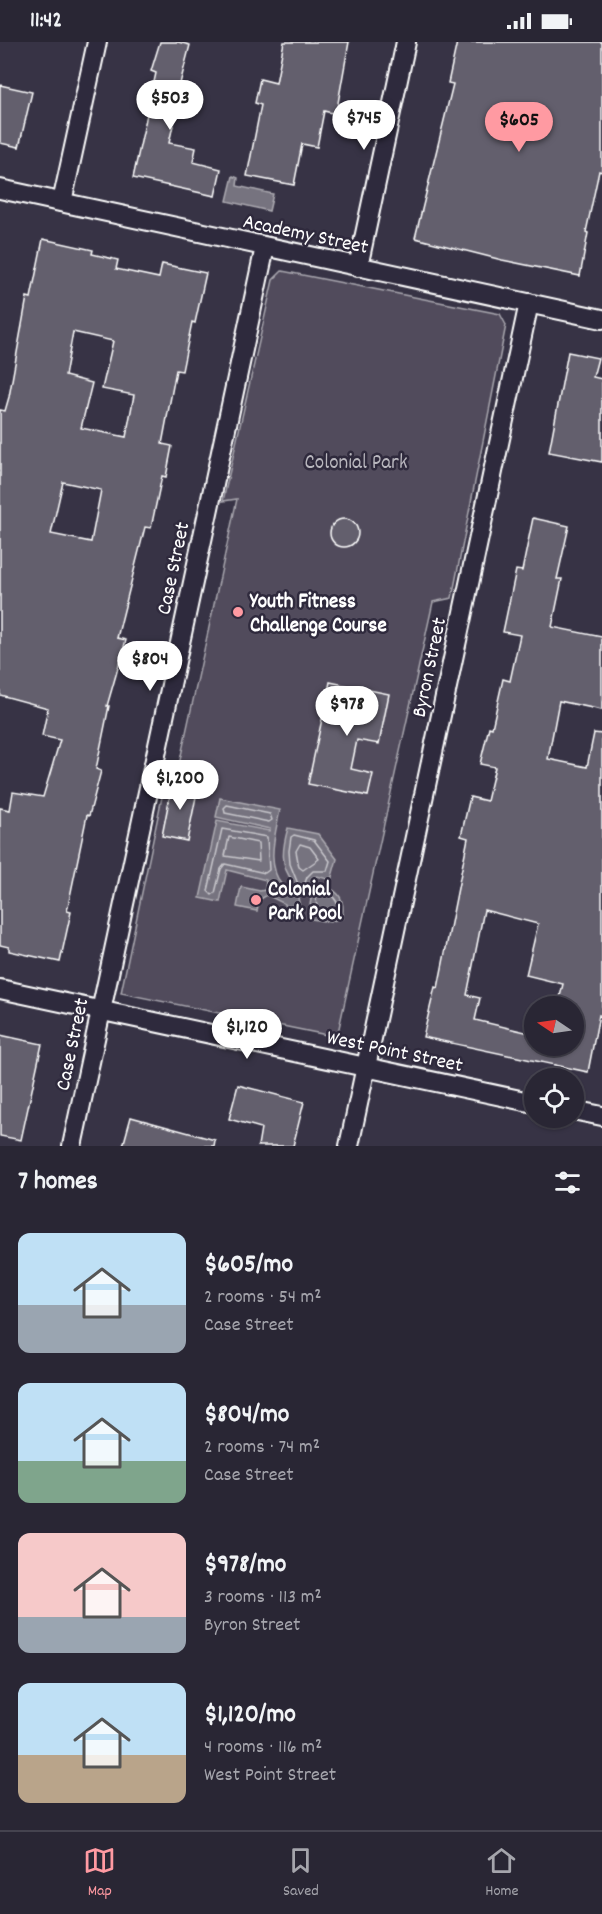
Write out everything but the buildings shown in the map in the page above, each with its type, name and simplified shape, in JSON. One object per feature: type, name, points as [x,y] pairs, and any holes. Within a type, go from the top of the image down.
[{"type":"street","points":[[62,202],[97,42]]},
{"type":"street","points":[[358,267],[406,42]]},
{"type":"street","name":"Academy Street","points":[[0,189],[602,319]]},
{"type":"street","name":"Case Street","points":[[72,1146],[265,247]]},
{"type":"street","name":"Byron Street","points":[[349,1146],[529,303]]},
{"type":"street","name":"West Point Street","points":[[0,989],[524,1101]]},
{"type":"street","points":[[584,1112],[602,1116]]},
{"type":"green space","name":"Colonial Park","points":[[282,271],[500,314],[506,325],[452,598],[433,602],[337,1037],[121,993],[167,773],[177,774],[237,499],[223,501],[273,280]]},
{"type":"water","points":[[233,176],[238,178],[237,186],[273,194],[269,211],[227,201]]},
{"type":"water","points":[[220,798],[280,810],[273,860],[278,879],[284,888],[293,881],[284,862],[288,828],[318,834],[337,859],[331,880],[317,876],[312,880],[315,885],[329,888],[338,894],[343,910],[342,918],[330,922],[312,919],[309,911],[311,899],[307,892],[301,892],[298,897],[300,909],[295,914],[288,913],[285,904],[267,895],[259,900],[257,911],[237,907],[241,887],[265,890],[266,880],[227,870],[220,902],[200,898],[217,821],[269,831],[270,829],[216,817]]},
{"type":"place","name":"Youth Fitness Challenge Course","points":[[238,612]]},
{"type":"place","name":"Colonial Park Pool","points":[[256,900]]}]
